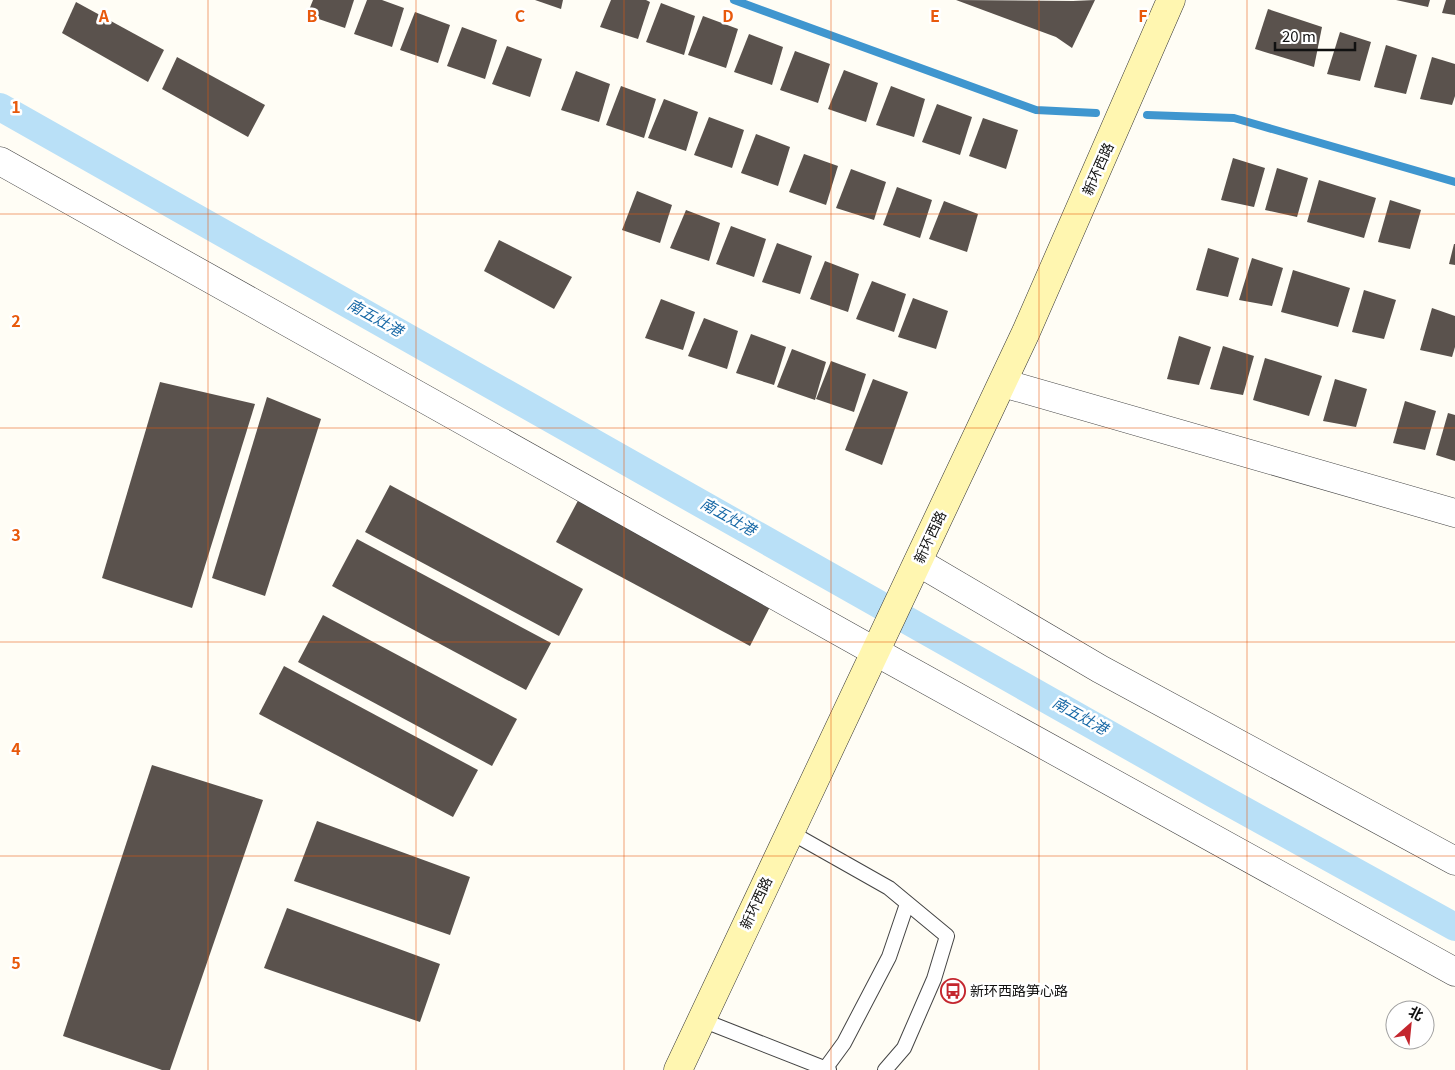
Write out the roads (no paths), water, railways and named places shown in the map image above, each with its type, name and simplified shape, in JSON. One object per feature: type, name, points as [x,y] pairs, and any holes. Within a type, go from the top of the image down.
[{"type":"street","name":"新环西路","points":[[678,1070],[1003,383],[1171,0]]},
{"type":"street","points":[[0,161],[879,645],[1455,972]]},
{"type":"street","points":[[1003,383],[1455,513]]},
{"type":"street","points":[[913,572],[1100,669],[1455,861]]},
{"type":"lane","points":[[790,832],[889,888],[947,936],[934,979],[904,1048],[885,1070]]},
{"type":"lane","points":[[702,1020],[827,1069],[844,1043],[889,957],[907,904]]},
{"type":"waterway","points":[[734,0],[1036,110],[1096,113]]},
{"type":"waterway","name":"南五灶港","points":[[0,107],[1216,795],[1455,927]]},
{"type":"waterway","points":[[1147,115],[1234,118],[1455,182]]},
{"type":"place","name":"新环西路笋心路","points":[[953,991]]}]
